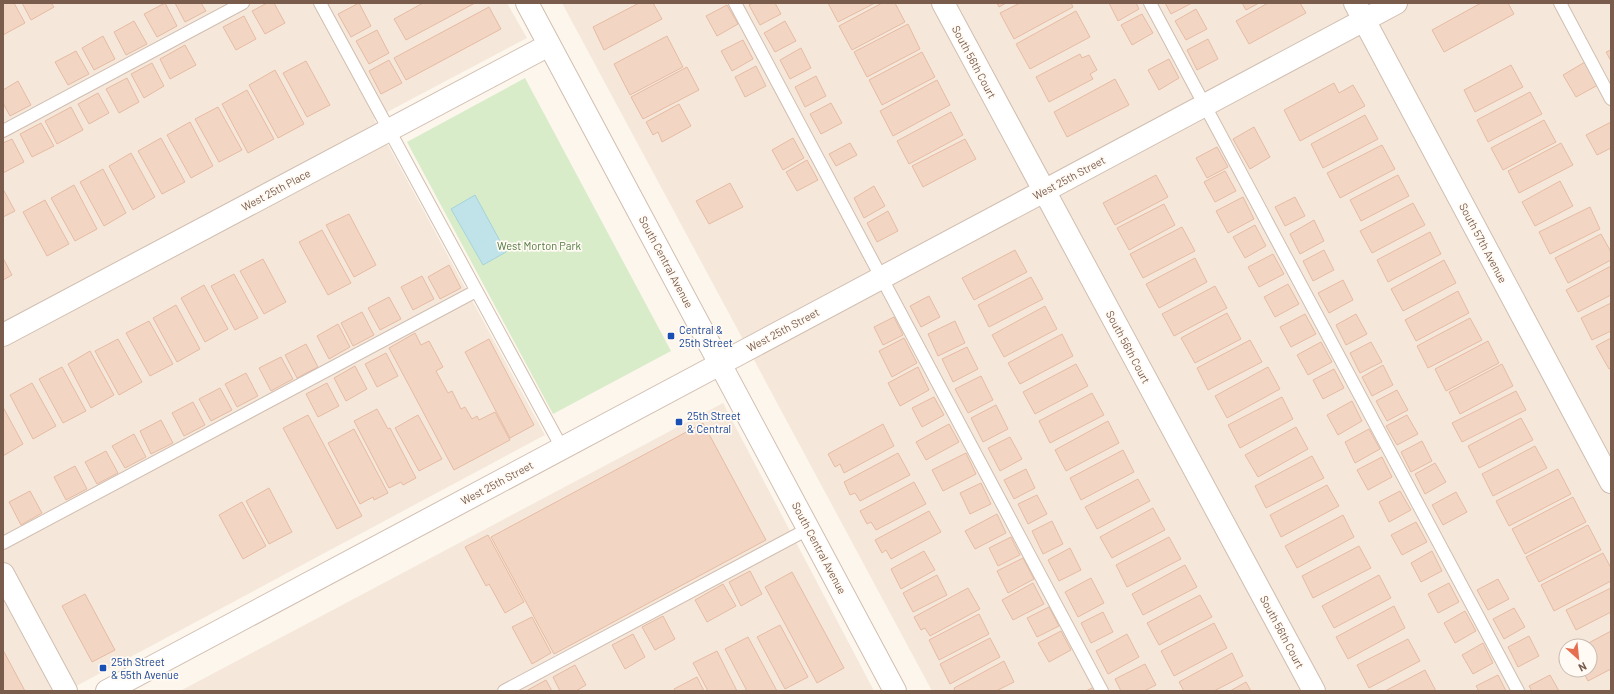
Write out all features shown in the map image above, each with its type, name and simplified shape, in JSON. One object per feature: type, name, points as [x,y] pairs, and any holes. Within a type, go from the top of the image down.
[{"type":"street","name":"South Central Avenue","points":[[527,3],[895,691]]},
{"type":"street","name":"South 56th Court","points":[[942,3],[1314,691]]},
{"type":"street","name":"West 25th Street","points":[[107,691],[1204,105],[1359,12],[1396,3]]},
{"type":"street","name":"South 57th Avenue","points":[[1359,12],[1611,482]]},
{"type":"street","name":"West 25th Place","points":[[3,335],[549,45]]},
{"type":"street","points":[[3,574],[66,691]]},
{"type":"lane","points":[[3,131],[243,3]]},
{"type":"lane","points":[[320,3],[562,448]]},
{"type":"lane","points":[[735,3],[1102,691]]},
{"type":"lane","points":[[1150,3],[1518,691]]},
{"type":"lane","points":[[1560,3],[1611,99]]},
{"type":"lane","points":[[3,543],[476,291]]},
{"type":"lane","points":[[504,691],[808,529]]},
{"type":"shaded area","points":[[3,3],[507,3],[527,38],[374,119],[545,435],[67,691],[3,691]]},
{"type":"shaded area","points":[[562,3],[1611,3],[1611,691],[932,691]]},
{"type":"shaded area","points":[[723,403],[874,691],[180,691]]},
{"type":"green space","name":"West Morton Park","points":[[525,78],[671,351],[553,414],[407,142]]},
{"type":"water","points":[[475,195],[506,252],[483,265],[451,209]]},
{"type":"building","points":[[3,3],[14,3],[25,23],[3,35]]},
{"type":"building","points":[[22,3],[51,3],[54,7],[31,20]]},
{"type":"building","points":[[165,3],[177,26],[157,37],[144,14]]},
{"type":"building","points":[[175,3],[201,3],[206,11],[185,22]]},
{"type":"building","points":[[267,3],[274,3],[285,23],[265,34],[252,11]]},
{"type":"building","points":[[359,3],[371,26],[351,37],[338,14]]},
{"type":"building","points":[[423,3],[475,3],[406,40],[394,19]]},
{"type":"building","points":[[639,3],[653,3],[662,19],[604,50],[593,27]]},
{"type":"building","points":[[753,3],[775,3],[781,14],[760,25],[749,5]]},
{"type":"building","points":[[828,3],[875,3],[838,22]]},
{"type":"building","points":[[882,3],[895,3],[905,22],[852,50],[839,26]]},
{"type":"building","points":[[997,3],[1006,3],[999,7]]},
{"type":"building","points":[[1020,3],[1071,3],[1073,7],[1014,39],[1000,13]]},
{"type":"building","points":[[1109,3],[1136,3],[1139,9],[1118,21]]},
{"type":"building","points":[[1165,3],[1192,3],[1171,14]]},
{"type":"building","points":[[1242,3],[1259,3],[1246,10]]},
{"type":"building","points":[[1268,3],[1300,3],[1306,13],[1249,44],[1236,21]]},
{"type":"building","points":[[1481,3],[1508,3],[1514,14],[1444,52],[1432,30]]},
{"type":"building","points":[[727,5],[738,24],[717,36],[706,16]]},
{"type":"building","points":[[489,7],[501,29],[406,80],[394,58]]},
{"type":"building","points":[[1196,9],[1207,29],[1186,40],[1175,21]]},
{"type":"building","points":[[1076,11],[1090,37],[1030,69],[1016,44]]},
{"type":"building","points":[[1142,14],[1153,33],[1132,45],[1121,25]]},
{"type":"building","points":[[244,16],[256,39],[236,50],[223,27]]},
{"type":"building","points":[[134,21],[147,44],[126,55],[114,32]]},
{"type":"building","points":[[785,21],[796,41],[775,52],[764,33]]},
{"type":"building","points":[[908,24],[920,49],[867,77],[854,52]]},
{"type":"building","points":[[377,30],[389,53],[369,64],[356,41]]},
{"type":"building","points":[[103,36],[115,59],[94,70],[82,48]]},
{"type":"building","points":[[667,36],[683,67],[630,95],[614,64]]},
{"type":"building","points":[[1208,39],[1218,59],[1197,70],[1187,50]]},
{"type":"building","points":[[743,40],[753,59],[732,71],[721,51]]},
{"type":"building","points":[[185,45],[196,65],[170,79],[160,59]]},
{"type":"building","points":[[801,48],[811,68],[790,79],[780,60]]},
{"type":"building","points":[[1611,50],[1611,61],[1606,52]]},
{"type":"building","points":[[76,51],[89,74],[68,85],[55,62]]},
{"type":"building","points":[[922,52],[935,77],[882,105],[869,80]]},
{"type":"building","points":[[1080,54],[1082,58],[1089,55],[1097,70],[1090,74],[1093,79],[1049,102],[1036,77]]},
{"type":"building","points":[[1169,59],[1179,78],[1159,90],[1148,70]]},
{"type":"building","points":[[389,60],[402,83],[381,94],[369,71]]},
{"type":"building","points":[[306,61],[330,105],[307,117],[283,73]]},
{"type":"building","points":[[1585,62],[1598,85],[1576,97],[1563,75]]},
{"type":"building","points":[[152,63],[164,86],[144,98],[131,74]]},
{"type":"building","points":[[1511,65],[1523,87],[1475,112],[1464,90]]},
{"type":"building","points":[[756,66],[766,86],[745,97],[735,77]]},
{"type":"building","points":[[687,67],[699,90],[643,119],[631,97]]},
{"type":"building","points":[[275,70],[304,124],[278,138],[249,85]]},
{"type":"building","points":[[816,76],[826,96],[805,107],[795,87]]},
{"type":"building","points":[[127,78],[139,102],[119,113],[106,89]]},
{"type":"building","points":[[1115,79],[1129,105],[1067,137],[1054,112]]},
{"type":"building","points":[[937,80],[950,105],[893,136],[880,111]]},
{"type":"building","points":[[18,81],[31,105],[10,116],[3,103],[3,90]]},
{"type":"building","points":[[1334,83],[1339,93],[1353,85],[1365,106],[1300,141],[1284,110]]},
{"type":"building","points":[[247,90],[274,139],[248,153],[222,104]]},
{"type":"building","points":[[1530,92],[1542,114],[1488,142],[1477,120]]},
{"type":"building","points":[[98,93],[109,113],[89,124],[78,104]]},
{"type":"building","points":[[831,103],[842,123],[821,134],[810,114]]},
{"type":"building","points":[[679,104],[691,126],[662,142],[658,132],[653,135],[646,122]]},
{"type":"building","points":[[71,107],[83,130],[57,144],[45,121]]},
{"type":"building","points":[[218,107],[242,150],[219,162],[195,119]]},
{"type":"building","points":[[951,112],[963,135],[909,164],[897,141]]},
{"type":"building","points":[[1365,115],[1378,139],[1323,168],[1311,144]]},
{"type":"building","points":[[1544,120],[1556,142],[1503,170],[1491,148]]},
{"type":"building","points":[[190,122],[213,166],[191,178],[167,135]]},
{"type":"building","points":[[1611,122],[1611,148],[1597,155],[1586,135]]},
{"type":"building","points":[[41,123],[54,146],[32,157],[20,134]]},
{"type":"building","points":[[1254,127],[1270,157],[1250,169],[1233,139]]},
{"type":"building","points":[[161,138],[185,182],[162,194],[138,151]]},
{"type":"building","points":[[793,138],[804,158],[783,170],[772,150]]},
{"type":"building","points":[[12,139],[24,162],[3,173],[3,143]]},
{"type":"building","points":[[965,139],[976,159],[923,187],[912,166]]},
{"type":"building","points":[[850,143],[857,155],[836,166],[829,154]]},
{"type":"building","points":[[1561,143],[1573,165],[1519,193],[1508,171]]},
{"type":"building","points":[[1382,145],[1395,169],[1340,198],[1327,173]]},
{"type":"building","points":[[1217,147],[1228,167],[1207,178],[1196,158]]},
{"type":"building","points":[[131,153],[155,197],[133,210],[109,166]]},
{"type":"building","points":[[807,160],[818,180],[797,191],[786,172]]},
{"type":"building","points":[[103,169],[126,213],[104,226],[80,182]]},
{"type":"building","points":[[1225,171],[1236,191],[1215,202],[1204,182]]},
{"type":"building","points":[[1156,175],[1168,197],[1115,225],[1103,203]]},
{"type":"building","points":[[1398,175],[1409,196],[1361,221],[1350,200]]},
{"type":"building","points":[[1560,181],[1573,206],[1535,226],[1522,202]]},
{"type":"building","points":[[730,183],[743,207],[709,224],[696,201]]},
{"type":"building","points":[[74,185],[97,229],[75,241],[51,198]]},
{"type":"building","points":[[874,186],[885,206],[864,218],[854,198]]},
{"type":"building","points":[[3,189],[15,211],[3,217]]},
{"type":"building","points":[[1243,197],[1254,219],[1228,233],[1216,211]]},
{"type":"building","points":[[1295,197],[1305,216],[1285,226],[1275,207]]},
{"type":"building","points":[[45,200],[69,244],[47,256],[23,212]]},
{"type":"building","points":[[1413,203],[1425,225],[1372,253],[1360,231]]},
{"type":"building","points":[[1164,204],[1175,225],[1129,250],[1117,228]]},
{"type":"building","points":[[1590,207],[1600,229],[1550,254],[1539,232]]},
{"type":"building","points":[[888,211],[898,231],[877,242],[867,223]]},
{"type":"building","points":[[349,214],[376,265],[354,277],[326,225]]},
{"type":"building","points":[[1314,220],[1324,241],[1300,254],[1290,234]]},
{"type":"building","points":[[1255,225],[1266,246],[1245,258],[1233,237]]},
{"type":"building","points":[[1182,227],[1195,251],[1143,278],[1130,254]]},
{"type":"building","points":[[322,230],[351,283],[328,295],[299,242]]},
{"type":"building","points":[[1430,232],[1441,254],[1388,282],[1377,260]]},
{"type":"building","points":[[1601,234],[1611,252],[1611,260],[1568,283],[1555,258]]},
{"type":"building","points":[[1015,250],[1027,272],[974,300],[962,278]]},
{"type":"building","points":[[1324,250],[1334,270],[1313,281],[1303,261]]},
{"type":"building","points":[[1273,254],[1284,274],[1259,287],[1248,267]]},
{"type":"building","points":[[3,258],[12,275],[3,280]]},
{"type":"building","points":[[1195,258],[1207,282],[1159,308],[1146,284]]},
{"type":"building","points":[[263,259],[286,302],[264,314],[240,271]]},
{"type":"building","points":[[1444,260],[1456,283],[1403,311],[1391,289]]},
{"type":"building","points":[[449,265],[461,288],[440,299],[428,277]]},
{"type":"building","points":[[1611,266],[1611,295],[1578,312],[1566,290]]},
{"type":"building","points":[[234,274],[258,318],[235,330],[211,286]]},
{"type":"building","points":[[422,276],[434,299],[413,310],[401,287]]},
{"type":"building","points":[[1031,277],[1043,299],[989,327],[978,305]]},
{"type":"building","points":[[1343,280],[1353,300],[1329,313],[1318,293]]},
{"type":"building","points":[[1288,284],[1299,304],[1275,317],[1264,297]]},
{"type":"building","points":[[204,285],[228,329],[205,342],[181,298]]},
{"type":"building","points":[[1215,286],[1227,308],[1174,336],[1162,314]]},
{"type":"building","points":[[1458,291],[1469,313],[1416,341],[1405,320]]},
{"type":"building","points":[[929,296],[940,317],[921,327],[910,306]]},
{"type":"building","points":[[389,297],[401,319],[380,330],[368,308]]},
{"type":"building","points":[[1611,303],[1611,331],[1592,340],[1581,318]]},
{"type":"building","points":[[176,305],[200,349],[177,362],[153,318]]},
{"type":"building","points":[[1045,306],[1057,329],[1004,357],[992,335]]},
{"type":"building","points":[[362,312],[374,335],[353,346],[341,323]]},
{"type":"building","points":[[1227,313],[1241,339],[1195,363],[1181,338]]},
{"type":"building","points":[[1305,314],[1316,334],[1291,347],[1280,327]]},
{"type":"building","points":[[1356,314],[1367,334],[1346,345],[1336,325]]},
{"type":"building","points":[[894,317],[903,335],[883,345],[874,327]]},
{"type":"building","points":[[1470,318],[1482,340],[1428,368],[1417,346]]},
{"type":"building","points":[[149,321],[173,364],[150,376],[126,333]]},
{"type":"building","points":[[955,321],[965,343],[938,356],[928,334]]},
{"type":"building","points":[[338,324],[350,347],[329,359],[317,336]]},
{"type":"building","points":[[415,333],[421,345],[429,341],[443,367],[436,371],[448,393],[452,391],[461,409],[465,407],[472,419],[477,416],[479,420],[495,412],[510,440],[454,470],[389,348]]},
{"type":"building","points":[[1062,334],[1073,356],[1020,384],[1008,363]]},
{"type":"building","points":[[904,338],[917,363],[892,377],[879,351]]},
{"type":"building","points":[[1611,338],[1611,368],[1609,369],[1596,346]]},
{"type":"building","points":[[118,339],[142,382],[119,395],[95,351]]},
{"type":"building","points":[[489,339],[534,425],[510,438],[465,352]]},
{"type":"building","points":[[1250,340],[1262,362],[1208,390],[1197,368]]},
{"type":"building","points":[[1488,341],[1499,363],[1446,391],[1435,369]]},
{"type":"building","points":[[1321,342],[1332,362],[1308,375],[1297,355]]},
{"type":"building","points":[[1371,342],[1382,362],[1360,373],[1350,353]]},
{"type":"building","points":[[306,344],[318,367],[297,378],[285,355]]},
{"type":"building","points":[[967,347],[978,369],[953,382],[942,359]]},
{"type":"building","points":[[90,351],[114,395],[91,408],[68,364]]},
{"type":"building","points":[[386,353],[398,376],[377,387],[365,364]]},
{"type":"building","points":[[281,357],[293,379],[271,391],[259,368]]},
{"type":"building","points":[[1076,364],[1088,386],[1035,414],[1023,392]]},
{"type":"building","points":[[1502,364],[1513,386],[1460,414],[1449,392]]},
{"type":"building","points":[[1383,365],[1393,385],[1372,396],[1362,377]]},
{"type":"building","points":[[355,366],[367,389],[346,401],[334,378]]},
{"type":"building","points":[[62,367],[86,411],[63,423],[39,379]]},
{"type":"building","points":[[918,367],[929,390],[900,406],[888,383]]},
{"type":"building","points":[[1268,367],[1280,389],[1227,418],[1215,396]]},
{"type":"building","points":[[1334,369],[1344,388],[1323,399],[1313,380]]},
{"type":"building","points":[[246,373],[258,396],[237,407],[225,384]]},
{"type":"building","points":[[981,376],[993,400],[968,413],[955,389]]},
{"type":"building","points":[[32,383],[56,426],[33,439],[10,395]]},
{"type":"building","points":[[327,383],[339,406],[318,417],[306,394]]},
{"type":"building","points":[[220,388],[232,410],[211,421],[199,399]]},
{"type":"building","points":[[1397,390],[1408,410],[1387,421],[1376,401]]},
{"type":"building","points":[[1516,391],[1526,410],[1462,442],[1452,423]]},
{"type":"building","points":[[1092,393],[1104,415],[1050,443],[1039,421]]},
{"type":"building","points":[[934,397],[944,415],[922,427],[912,408]]},
{"type":"building","points":[[1282,397],[1293,419],[1240,448],[1228,425]]},
{"type":"building","points":[[1352,401],[1362,421],[1338,435],[1327,415]]},
{"type":"building","points":[[193,402],[205,425],[184,436],[172,413]]},
{"type":"building","points":[[996,405],[1008,429],[983,442],[971,418]]},
{"type":"building","points":[[3,407],[23,444],[3,456]]},
{"type":"building","points":[[377,409],[388,429],[390,428],[416,478],[403,485],[401,482],[389,488],[354,421]]},
{"type":"building","points":[[308,415],[362,516],[337,529],[283,428]]},
{"type":"building","points":[[418,415],[442,459],[419,471],[395,428]]},
{"type":"building","points":[[1407,415],[1418,434],[1397,445],[1386,426]]},
{"type":"building","points":[[1521,418],[1533,440],[1479,468],[1468,446]]},
{"type":"building","points":[[161,420],[173,443],[151,454],[140,431]]},
{"type":"building","points":[[1108,421],[1119,443],[1066,471],[1055,450]]},
{"type":"building","points":[[703,423],[766,540],[554,654],[491,537]]},
{"type":"building","points":[[883,424],[894,446],[844,473],[840,464],[835,467],[828,454]]},
{"type":"building","points":[[949,424],[959,442],[926,460],[916,442]]},
{"type":"building","points":[[1296,427],[1308,449],[1258,477],[1245,455]]},
{"type":"building","points":[[354,429],[388,493],[374,500],[373,497],[360,504],[328,443]]},
{"type":"building","points":[[1369,429],[1380,449],[1355,463],[1345,442]]},
{"type":"building","points":[[134,434],[146,457],[125,468],[112,446]]},
{"type":"building","points":[[1010,437],[1022,459],[1000,471],[988,448]]},
{"type":"building","points":[[1422,441],[1432,461],[1411,472],[1401,452]]},
{"type":"building","points":[[1535,446],[1547,468],[1493,496],[1482,474]]},
{"type":"building","points":[[1123,450],[1134,472],[1081,500],[1070,478]]},
{"type":"building","points":[[106,451],[118,473],[97,484],[85,462]]},
{"type":"building","points":[[898,453],[910,475],[860,501],[855,493],[850,495],[844,482]]},
{"type":"building","points":[[966,453],[976,474],[943,491],[932,470]]},
{"type":"building","points":[[1312,456],[1324,478],[1266,508],[1255,486]]},
{"type":"building","points":[[1382,457],[1392,477],[1368,490],[1357,470]]},
{"type":"building","points":[[1435,463],[1446,482],[1425,494],[1415,474]]},
{"type":"building","points":[[75,466],[87,489],[66,500],[54,477]]},
{"type":"building","points":[[1026,469],[1035,488],[1014,499],[1004,480]]},
{"type":"building","points":[[1558,469],[1571,494],[1509,526],[1496,501]]},
{"type":"building","points":[[1138,479],[1150,501],[1097,529],[1085,507]]},
{"type":"building","points":[[914,482],[926,504],[876,530],[871,522],[867,524],[860,511]]},
{"type":"building","points":[[981,483],[991,504],[970,514],[960,493]]},
{"type":"building","points":[[1327,485],[1339,506],[1281,537],[1270,515]]},
{"type":"building","points":[[269,488],[292,532],[269,544],[246,501]]},
{"type":"building","points":[[30,491],[42,513],[21,525],[9,502]]},
{"type":"building","points":[[1400,491],[1411,510],[1389,522],[1379,502]]},
{"type":"building","points":[[1456,492],[1467,512],[1443,525],[1432,505]]},
{"type":"building","points":[[1037,495],[1047,514],[1028,524],[1018,504]]},
{"type":"building","points":[[1573,497],[1586,522],[1525,554],[1512,529]]},
{"type":"building","points":[[242,502],[266,546],[243,559],[219,515]]},
{"type":"building","points":[[1153,508],[1165,530],[1112,558],[1100,537]]},
{"type":"building","points":[[929,511],[941,532],[891,559],[886,550],[882,553],[875,540]]},
{"type":"building","points":[[997,514],[1006,533],[975,549],[965,531]]},
{"type":"building","points":[[1343,515],[1354,537],[1297,568],[1285,546]]},
{"type":"building","points":[[1052,521],[1063,544],[1043,554],[1032,531]]},
{"type":"building","points":[[1416,522],[1427,542],[1402,555],[1391,535]]},
{"type":"building","points":[[1588,525],[1601,550],[1539,582],[1526,557]]},
{"type":"building","points":[[488,535],[524,602],[505,613],[489,584],[486,586],[465,547]]},
{"type":"building","points":[[1011,537],[1020,555],[998,566],[989,548]]},
{"type":"building","points":[[1169,537],[1181,559],[1127,587],[1116,565]]},
{"type":"building","points":[[1359,546],[1371,568],[1313,598],[1302,576]]},
{"type":"building","points":[[1070,548],[1081,570],[1059,581],[1048,560]]},
{"type":"building","points":[[924,551],[935,570],[901,589],[891,569]]},
{"type":"building","points":[[1432,551],[1442,571],[1421,582],[1411,563]]},
{"type":"building","points":[[1603,553],[1611,568],[1611,581],[1554,611],[1541,585]]},
{"type":"building","points":[[1023,558],[1034,579],[1008,593],[997,571]]},
{"type":"building","points":[[1185,565],[1197,587],[1143,615],[1132,594]]},
{"type":"building","points":[[750,571],[762,594],[741,606],[729,582]]},
{"type":"building","points":[[792,572],[844,668],[817,683],[765,587]]},
{"type":"building","points":[[937,575],[947,595],[913,612],[903,593]]},
{"type":"building","points":[[1379,575],[1391,598],[1334,628],[1322,606]]},
{"type":"building","points":[[1091,578],[1104,603],[1078,617],[1065,592]]},
{"type":"building","points":[[1498,579],[1509,599],[1488,610],[1477,590]]},
{"type":"building","points":[[1033,583],[1044,604],[1013,620],[1002,600]]},
{"type":"building","points":[[1449,583],[1459,602],[1438,613],[1428,594]]},
{"type":"building","points":[[723,584],[736,606],[707,622],[695,600]]},
{"type":"building","points":[[968,588],[980,609],[930,636],[925,628],[921,630],[914,617]]},
{"type":"building","points":[[1611,588],[1611,612],[1576,630],[1566,610]]},
{"type":"building","points":[[85,594],[115,650],[92,662],[62,606]]},
{"type":"building","points":[[1200,595],[1212,617],[1159,645],[1147,623]]},
{"type":"building","points":[[1394,606],[1405,628],[1348,659],[1336,637]]},
{"type":"building","points":[[1049,607],[1059,626],[1037,637],[1027,618]]},
{"type":"building","points":[[1514,608],[1525,627],[1504,639],[1493,619]]},
{"type":"building","points":[[1465,611],[1476,631],[1455,643],[1444,623]]},
{"type":"building","points":[[1103,612],[1113,632],[1091,643],[1081,623]]},
{"type":"building","points":[[979,614],[989,634],[939,660],[929,640]]},
{"type":"building","points":[[663,616],[675,639],[655,650],[642,627]]},
{"type":"building","points":[[532,617],[551,653],[532,664],[512,627]]},
{"type":"building","points":[[1214,623],[1227,648],[1174,676],[1161,651]]},
{"type":"building","points":[[780,625],[808,677],[785,689],[757,637]]},
{"type":"building","points":[[1061,631],[1071,650],[1049,662],[1038,643]]},
{"type":"building","points":[[1611,631],[1611,669],[1598,676],[1598,638]]},
{"type":"building","points":[[633,634],[645,657],[625,669],[612,645]]},
{"type":"building","points":[[1127,634],[1139,657],[1108,674],[1096,651]]},
{"type":"building","points":[[1529,636],[1539,656],[1518,667],[1508,647]]},
{"type":"building","points":[[748,637],[777,691],[747,691],[725,649]]},
{"type":"building","points":[[990,638],[1000,657],[950,684],[940,664]]},
{"type":"building","points":[[1408,639],[1420,661],[1369,688],[1357,665]]},
{"type":"building","points":[[1483,643],[1493,663],[1473,674],[1462,655]]},
{"type":"building","points":[[3,650],[25,691],[3,691]]},
{"type":"building","points":[[717,651],[737,691],[708,691],[693,663]]},
{"type":"building","points":[[1232,653],[1243,676],[1214,691],[1184,691],[1179,682]]},
{"type":"building","points":[[1004,661],[1014,682],[996,691],[955,691],[954,688]]},
{"type":"building","points":[[1145,664],[1156,685],[1144,691],[1121,691],[1115,679]]},
{"type":"building","points":[[575,665],[586,685],[576,691],[560,691],[553,677]]},
{"type":"building","points":[[1425,670],[1436,691],[1385,691]]},
{"type":"building","points":[[1498,675],[1506,691],[1479,691],[1476,686]]},
{"type":"building","points":[[1550,675],[1559,691],[1532,691],[1529,686]]},
{"type":"building","points":[[697,677],[704,691],[675,691],[674,689]]},
{"type":"building","points":[[1586,678],[1594,678],[1588,681]]},
{"type":"building","points":[[546,680],[552,691],[526,691]]},
{"type":"building","points":[[1246,682],[1251,691],[1230,691]]},
{"type":"building","points":[[1094,687],[1096,691],[1086,691]]},
{"type":"place","name":"Central & 25th Street","points":[[671,336]]},
{"type":"place","name":"25th Street & Central","points":[[679,422]]},
{"type":"place","name":"25th Street & 55th Avenue","points":[[103,668]]}]
